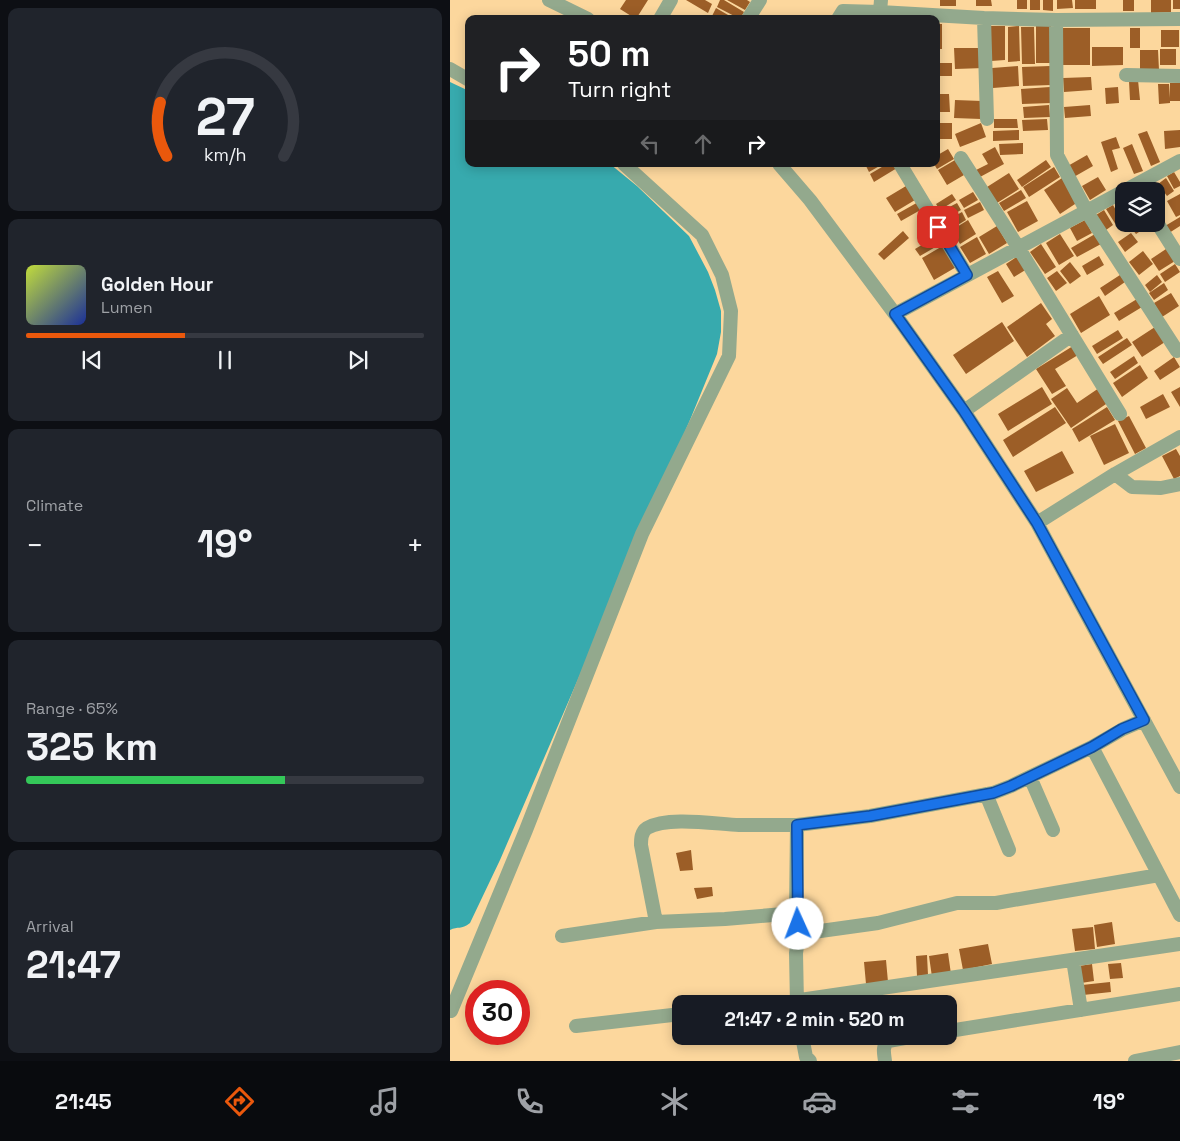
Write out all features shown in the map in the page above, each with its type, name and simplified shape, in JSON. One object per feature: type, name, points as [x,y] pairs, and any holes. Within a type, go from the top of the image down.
[{"type":"street","points":[[549,0],[580,15]]},
{"type":"street","points":[[662,15],[671,0]]},
{"type":"street","points":[[751,15],[760,0]]},
{"type":"street","points":[[841,15],[843,12],[880,6],[910,15]]},
{"type":"street","points":[[940,17],[1056,20],[1180,19]]},
{"type":"street","points":[[984,18],[987,119]]},
{"type":"street","points":[[1056,20],[1057,155],[1087,212],[1177,351]]},
{"type":"street","points":[[450,69],[465,78]]},
{"type":"street","points":[[1126,75],[1180,76]]},
{"type":"street","points":[[961,158],[1120,414]]},
{"type":"street","points":[[1146,182],[1180,161]]},
{"type":"street","points":[[451,1011],[530,821],[642,534],[729,356],[731,312],[722,275],[702,235],[627,167]]},
{"type":"street","points":[[782,167],[810,200],[895,314],[964,411],[1037,523],[1180,787]]},
{"type":"street","points":[[902,167],[967,275]]},
{"type":"street","points":[[895,314],[1018,247],[1115,198]]},
{"type":"street","points":[[1163,232],[1180,259]]},
{"type":"street","points":[[964,411],[1072,336]]},
{"type":"street","points":[[1037,523],[1115,474],[1180,437]]},
{"type":"street","points":[[1115,474],[1132,487],[1161,488],[1180,484]]},
{"type":"street","points":[[656,922],[641,845],[641,835],[646,828],[660,824],[687,821],[739,825],[797,825],[870,816],[986,794],[1011,786],[1122,729],[1144,720]]},
{"type":"street","points":[[1096,744],[1158,875],[1180,915]]},
{"type":"street","points":[[1030,777],[1053,830]]},
{"type":"street","points":[[986,794],[1009,850]]},
{"type":"street","points":[[797,825],[796,913],[799,934],[796,953],[797,995]]},
{"type":"street","points":[[799,934],[878,923],[957,903],[996,903],[1158,875]]},
{"type":"street","points":[[562,936],[656,922],[796,913]]},
{"type":"street","points":[[843,995],[1180,944]]},
{"type":"street","points":[[1073,960],[1081,1010]]},
{"type":"street","points":[[957,1030],[1180,994]]},
{"type":"street","points":[[576,1026],[672,1015]]},
{"type":"street","points":[[804,1045],[806,1057],[810,1061]]},
{"type":"street","points":[[884,1045],[885,1061]]},
{"type":"street","points":[[1135,1061],[1180,1052]]},
{"type":"water","points":[[450,82],[465,89],[465,167],[614,167],[637,186],[689,236],[708,272],[715,290],[721,311],[721,332],[717,354],[690,420],[500,860],[470,923],[450,930]]},
{"type":"building","points":[[626,0],[648,0],[639,15],[630,15],[620,9]]},
{"type":"building","points":[[686,0],[705,0],[712,4],[708,13]]},
{"type":"building","points":[[720,0],[724,0],[744,12],[742,15],[732,15],[717,7]]},
{"type":"building","points":[[727,0],[747,0],[750,2],[745,10]]},
{"type":"building","points":[[940,0],[956,0],[956,6],[940,6]]},
{"type":"building","points":[[976,0],[991,0],[992,6],[976,6]]},
{"type":"building","points":[[1017,0],[1027,0],[1027,9],[1017,9]]},
{"type":"building","points":[[1030,0],[1040,0],[1040,10],[1030,10]]},
{"type":"building","points":[[1043,0],[1053,0],[1053,11],[1043,10]]},
{"type":"building","points":[[1057,0],[1072,0],[1073,8],[1057,9]]},
{"type":"building","points":[[1075,0],[1096,0],[1096,9],[1075,9]]},
{"type":"building","points":[[1123,0],[1134,0],[1134,11],[1123,11]]},
{"type":"building","points":[[1151,0],[1171,0],[1171,12],[1151,13]]},
{"type":"building","points":[[1173,0],[1180,0],[1180,9],[1173,9]]},
{"type":"building","points":[[716,8],[728,15],[712,15]]},
{"type":"building","points":[[940,24],[942,24],[942,49],[940,49]]},
{"type":"building","points":[[1036,25],[1051,25],[1051,63],[1036,63]]},
{"type":"building","points":[[990,26],[1005,26],[1005,60],[991,61]]},
{"type":"building","points":[[1019,26],[1020,61],[1008,62],[1008,27]]},
{"type":"building","points":[[1021,27],[1034,27],[1035,64],[1022,64]]},
{"type":"building","points":[[1062,28],[1090,28],[1090,65],[1063,65]]},
{"type":"building","points":[[1130,28],[1140,28],[1140,48],[1130,48]]},
{"type":"building","points":[[1161,30],[1179,30],[1179,47],[1161,47]]},
{"type":"building","points":[[1092,47],[1123,47],[1123,65],[1092,66]]},
{"type":"building","points":[[954,48],[983,48],[984,68],[955,69]]},
{"type":"building","points":[[1160,49],[1176,49],[1176,65],[1160,65]]},
{"type":"building","points":[[1140,50],[1158,50],[1159,70],[1140,71]]},
{"type":"building","points":[[940,63],[952,63],[952,76],[940,76]]},
{"type":"building","points":[[1018,66],[1019,86],[993,88],[992,68]]},
{"type":"building","points":[[1050,66],[1051,85],[1023,86],[1022,67]]},
{"type":"building","points":[[1091,77],[1092,90],[1064,92],[1063,78]]},
{"type":"building","points":[[1138,80],[1140,100],[1130,100],[1129,81]]},
{"type":"building","points":[[1170,83],[1180,83],[1180,101],[1159,104],[1158,84],[1169,84],[1170,98]]},
{"type":"building","points":[[1050,87],[1051,103],[1022,104],[1021,89]]},
{"type":"building","points":[[1118,87],[1119,103],[1106,104],[1105,88]]},
{"type":"building","points":[[940,94],[949,94],[950,112],[940,112]]},
{"type":"building","points":[[955,100],[982,101],[981,119],[954,118]]},
{"type":"building","points":[[1049,105],[1050,117],[1024,118],[1023,107]]},
{"type":"building","points":[[1090,105],[1091,116],[1065,118],[1064,107]]},
{"type":"building","points":[[994,119],[1017,119],[1018,128],[994,128]]},
{"type":"building","points":[[1047,119],[1048,130],[1023,131],[1022,120]]},
{"type":"building","points":[[940,123],[952,123],[952,139],[940,139]]},
{"type":"building","points":[[981,123],[986,137],[960,147],[955,134]]},
{"type":"building","points":[[1019,130],[1019,140],[993,141],[993,131]]},
{"type":"building","points":[[1180,130],[1180,147],[1165,149],[1164,131]]},
{"type":"building","points":[[1147,131],[1160,162],[1151,166],[1138,134]]},
{"type":"building","points":[[1116,137],[1120,148],[1112,150],[1118,169],[1111,172],[1101,142]]},
{"type":"building","points":[[1023,143],[1023,154],[1000,155],[999,144]]},
{"type":"building","points":[[1132,144],[1143,171],[1134,174],[1123,148]]},
{"type":"building","points":[[995,147],[1004,164],[980,177],[976,170],[988,164],[982,154]]},
{"type":"building","points":[[948,149],[954,159],[937,169],[936,167],[940,167],[940,154]]},
{"type":"building","points":[[1087,155],[1093,166],[1072,178],[1066,167]]},
{"type":"building","points":[[955,160],[964,175],[947,185],[938,170]]},
{"type":"building","points":[[1046,160],[1051,167],[1022,187],[1017,180]]},
{"type":"building","points":[[866,167],[878,167],[869,172]]},
{"type":"building","points":[[882,167],[897,168],[874,182],[870,174]]},
{"type":"building","points":[[1054,167],[1060,177],[1029,197],[1023,187]]},
{"type":"building","points":[[1174,172],[1180,182],[1180,186],[1174,189],[1167,176]]},
{"type":"building","points":[[1009,173],[1019,189],[997,203],[987,187]]},
{"type":"building","points":[[1098,177],[1106,190],[1090,200],[1082,186]]},
{"type":"building","points":[[1062,178],[1078,202],[1060,214],[1044,190]]},
{"type":"building","points":[[1166,178],[1174,191],[1167,196],[1165,193],[1165,182],[1161,182]]},
{"type":"building","points":[[906,186],[915,200],[895,212],[886,198]]},
{"type":"building","points":[[1021,190],[1026,198],[1004,211],[999,203]]},
{"type":"building","points":[[973,192],[978,200],[964,208],[959,200]]},
{"type":"building","points":[[952,194],[956,200],[940,210],[936,204]]},
{"type":"building","points":[[1180,194],[1180,215],[1176,217],[1167,201]]},
{"type":"building","points":[[920,201],[924,208],[901,221],[897,214]]},
{"type":"building","points":[[1027,201],[1038,221],[1018,232],[1007,212]]},
{"type":"building","points":[[980,202],[984,210],[968,218],[964,210]]},
{"type":"building","points":[[957,203],[961,210],[944,220],[940,212]]},
{"type":"building","points":[[1113,205],[1115,209],[1115,223],[1106,209]]},
{"type":"building","points":[[1104,210],[1113,225],[1106,230],[1096,215]]},
{"type":"building","points":[[962,212],[966,220],[951,229],[946,221]]},
{"type":"building","points":[[1180,217],[1180,226],[1169,233],[1165,226]]},
{"type":"building","points":[[968,220],[976,234],[960,244],[952,230]]},
{"type":"building","points":[[1085,220],[1092,233],[1077,241],[1070,228]]},
{"type":"building","points":[[997,226],[1007,243],[989,254],[979,237]]},
{"type":"building","points":[[903,231],[909,238],[884,260],[878,254]]},
{"type":"building","points":[[1131,233],[1138,242],[1125,252],[1118,242]]},
{"type":"building","points":[[940,234],[944,242],[920,256],[915,249]]},
{"type":"building","points":[[1060,234],[1074,256],[1059,265],[1046,243]]},
{"type":"building","points":[[1095,234],[1101,244],[1077,257],[1071,248]]},
{"type":"building","points":[[977,237],[986,254],[970,263],[960,247]]},
{"type":"building","points":[[946,244],[958,266],[934,280],[922,258]]},
{"type":"building","points":[[1041,244],[1056,267],[1045,274],[1030,252]]},
{"type":"building","points":[[1166,249],[1175,261],[1159,271],[1151,259]]},
{"type":"building","points":[[1143,251],[1153,264],[1139,275],[1129,262]]},
{"type":"building","points":[[1018,256],[1027,269],[1014,277],[1006,264]]},
{"type":"building","points":[[1099,256],[1104,265],[1087,275],[1082,266]]},
{"type":"building","points":[[1070,262],[1081,276],[1070,284],[1060,271]]},
{"type":"building","points":[[1175,264],[1180,272],[1165,282],[1160,274]]},
{"type":"building","points":[[998,271],[1014,296],[1002,303],[987,277]]},
{"type":"building","points":[[1057,271],[1067,283],[1056,291],[1047,278]]},
{"type":"building","points":[[1120,275],[1125,282],[1105,296],[1100,288]]},
{"type":"building","points":[[1157,275],[1162,282],[1150,292],[1145,285]]},
{"type":"building","points":[[1164,283],[1168,290],[1154,300],[1149,293]]},
{"type":"building","points":[[1171,293],[1179,306],[1162,317],[1154,303]]},
{"type":"building","points":[[1099,296],[1110,315],[1081,333],[1070,314]]},
{"type":"building","points":[[1137,299],[1142,307],[1119,321],[1114,313]]},
{"type":"building","points":[[1041,303],[1052,319],[1046,324],[1055,336],[1027,357],[1007,327]]},
{"type":"building","points":[[1002,322],[1014,341],[966,374],[953,355]]},
{"type":"building","points":[[1155,327],[1165,342],[1142,357],[1132,342]]},
{"type":"building","points":[[1118,330],[1123,338],[1097,354],[1092,346]]},
{"type":"building","points":[[1127,338],[1132,345],[1103,364],[1098,357]]},
{"type":"building","points":[[1073,346],[1078,355],[1055,369],[1066,386],[1052,394],[1036,369]]},
{"type":"building","points":[[1134,356],[1138,363],[1115,379],[1110,372]]},
{"type":"building","points":[[1174,357],[1180,367],[1160,380],[1154,371]]},
{"type":"building","points":[[1140,365],[1148,378],[1122,397],[1113,383]]},
{"type":"building","points":[[1042,387],[1052,404],[1008,431],[998,414]]},
{"type":"building","points":[[1180,387],[1180,407],[1171,392]]},
{"type":"building","points":[[1067,388],[1077,403],[1099,388],[1109,402],[1071,428],[1051,399]]},
{"type":"building","points":[[1163,394],[1170,407],[1146,419],[1140,407]]},
{"type":"building","points":[[1055,407],[1066,423],[1013,457],[1003,440]]},
{"type":"building","points":[[1107,407],[1115,420],[1079,442],[1072,429]]},
{"type":"building","points":[[1129,416],[1146,448],[1135,454],[1118,421]]},
{"type":"building","points":[[1115,424],[1129,453],[1104,465],[1090,436]]},
{"type":"building","points":[[1176,449],[1180,456],[1180,476],[1174,479],[1162,456]]},
{"type":"building","points":[[1062,451],[1074,473],[1036,492],[1024,471]]},
{"type":"building","points":[[691,850],[693,870],[680,871],[676,853]]},
{"type":"building","points":[[712,887],[713,896],[697,899],[694,888]]},
{"type":"building","points":[[1112,922],[1115,944],[1097,947],[1094,925]]},
{"type":"building","points":[[1093,927],[1095,949],[1075,951],[1072,929]]},
{"type":"building","points":[[988,944],[992,964],[963,970],[959,949]]},
{"type":"building","points":[[948,953],[951,974],[932,977],[929,956]]},
{"type":"building","points":[[927,955],[928,975],[917,976],[916,956]]},
{"type":"building","points":[[886,960],[888,982],[866,984],[864,962]]},
{"type":"building","points":[[1121,963],[1123,978],[1110,979],[1108,964]]},
{"type":"building","points":[[1092,964],[1094,981],[1081,983],[1079,966]]},
{"type":"building","points":[[1110,982],[1111,992],[1083,995],[1082,985]]},
{"type":"route","points":[[798,924],[796,913],[797,825],[870,816],[993,793],[1092,747],[1122,729],[1144,720],[1037,523],[964,411],[895,314],[967,275],[938,227]]}]
